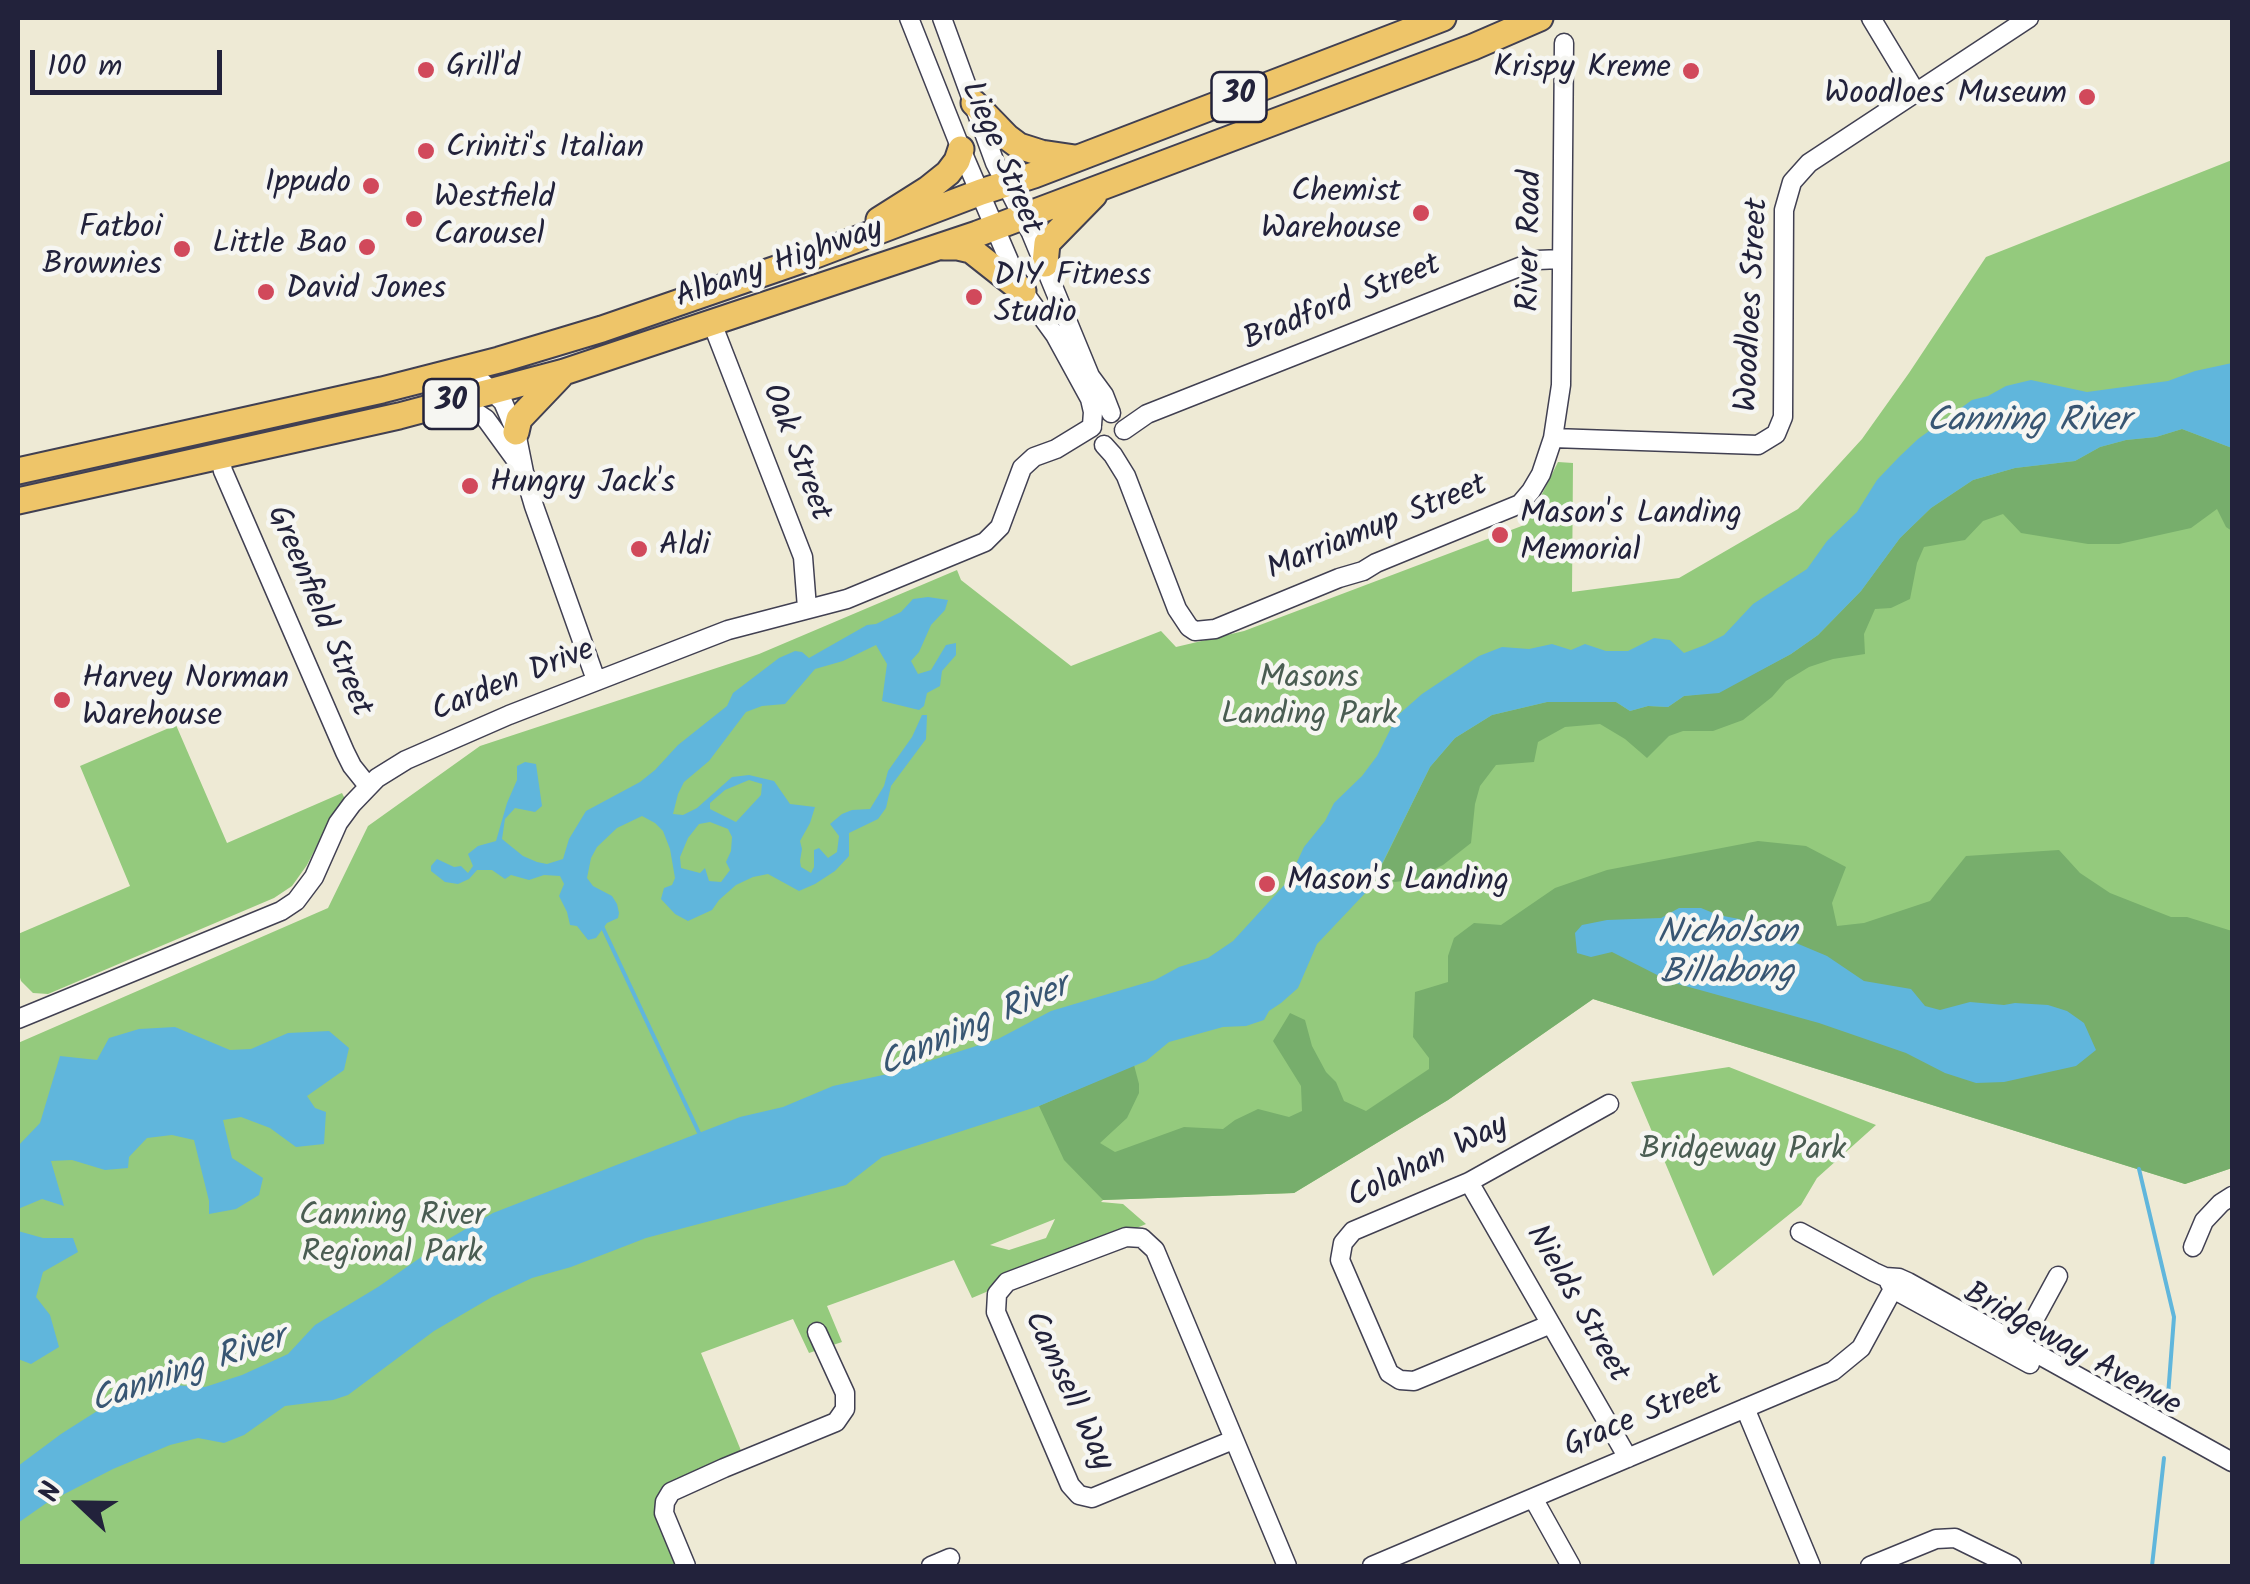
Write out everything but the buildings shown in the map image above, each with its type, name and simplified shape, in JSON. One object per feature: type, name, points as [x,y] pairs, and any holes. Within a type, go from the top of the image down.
[{"type":"highway","name":"Albany Highway","points":[[18,471],[445,374],[602,329],[1079,158],[1443,18]]},
{"type":"highway","name":"Albany Highway","points":[[18,501],[450,404],[488,387],[564,372],[995,227],[1540,18]]},
{"type":"highway","points":[[974,103],[1019,146],[1079,158]]},
{"type":"highway","points":[[846,244],[938,181],[957,161],[961,149]]},
{"type":"highway","points":[[1044,264],[1047,244],[1100,188]]},
{"type":"highway","points":[[939,247],[971,250],[1023,291]]},
{"type":"highway","points":[[516,432],[519,419],[564,372]]},
{"type":"street","name":"Liege Street","points":[[909,18],[1023,291],[1055,335],[1106,430],[1189,628]]},
{"type":"street","name":"Liege Street","points":[[942,18],[995,163],[1023,216],[1090,376],[1104,395],[1106,430]]},
{"type":"street","points":[[1871,18],[1916,91]]},
{"type":"street","name":"Woodloes Street","points":[[1553,438],[1758,444],[1776,434],[1783,418],[1784,210],[1792,182],[1810,163],[2029,18]]},
{"type":"street","name":"River Road","points":[[1553,438],[1561,385],[1564,43]]},
{"type":"street","name":"Bradford Street","points":[[1106,430],[1537,260],[1562,259]]},
{"type":"street","name":"Oak Street","points":[[712,323],[803,557],[806,608]]},
{"type":"street","points":[[445,374],[474,378],[504,402],[516,432],[524,472],[596,680]]},
{"type":"street","points":[[450,404],[474,410],[486,419],[524,472]]},
{"type":"street","name":"Carden Drive","points":[[18,1018],[281,911],[296,901],[314,877],[338,823],[368,786],[406,760],[509,715],[728,630],[846,599],[984,542],[1000,527],[1022,468],[1034,457],[1106,430]]},
{"type":"street","name":"Marriamup Street","points":[[1189,628],[1215,630],[1520,504],[1542,474],[1553,438]]},
{"type":"street","name":"Greenfield Street","points":[[220,457],[345,752],[368,786]]},
{"type":"street","name":"Colahan Way","points":[[1551,1324],[1414,1380],[1400,1380],[1389,1372],[1340,1260],[1343,1244],[1354,1230],[1469,1182],[1609,1104]]},
{"type":"street","name":"Nields Street","points":[[1469,1182],[1628,1458]]},
{"type":"street","points":[[2192,1247],[2204,1221],[2232,1196]]},
{"type":"street","name":"Bridgeway Avenue","points":[[1800,1232],[2232,1462]]},
{"type":"street","name":"Camsell Way","points":[[1233,1440],[1092,1498],[1079,1495],[1070,1486],[996,1312],[996,1294],[1007,1282],[1126,1237],[1142,1238],[1155,1250],[1287,1566]]},
{"type":"street","points":[[2018,1350],[2058,1276]]},
{"type":"street","name":"Grace Street","points":[[1372,1566],[1833,1371],[1865,1342],[1892,1281]]},
{"type":"street","points":[[686,1566],[664,1513],[671,1492],[836,1422],[845,1409],[845,1393],[817,1332]]},
{"type":"street","name":"Bridgeway Avenue","points":[[2018,1350],[2232,1475]]},
{"type":"street","points":[[1745,1408],[1811,1566]]},
{"type":"street","points":[[1533,1498],[1571,1566]]},
{"type":"street","points":[[1870,1566],[1936,1539],[1955,1538],[2012,1566]]},
{"type":"street","points":[[931,1566],[950,1558]]},
{"type":"green space","name":"Canning River Regional Park","points":[[2232,160],[2232,1168],[2185,1184],[1593,999],[1448,1100],[1294,1193],[1103,1200],[1123,1204],[1146,1224],[972,1298],[954,1260],[827,1306],[842,1342],[809,1353],[793,1319],[701,1353],[742,1453],[661,1501],[687,1566],[18,1566],[18,1043],[328,908],[368,826],[480,746],[759,654],[957,570],[961,580],[1071,666],[1161,631],[1176,647],[1244,631],[1527,524],[1558,462],[1573,463],[1572,592],[1679,578],[1798,509],[1862,439],[1986,257]],"holes":[[[1055,1219],[1046,1238],[1009,1250],[990,1245]]]},
{"type":"green space","points":[[2182,429],[2232,448],[2232,531],[2217,509],[2191,528],[2119,544],[2088,544],[2021,533],[2003,514],[1983,521],[1965,540],[1924,547],[1910,599],[1891,608],[1875,609],[1864,634],[1865,654],[1809,667],[1786,681],[1743,720],[1713,731],[1683,731],[1669,736],[1647,758],[1600,724],[1565,727],[1538,742],[1534,762],[1496,765],[1480,786],[1471,843],[1443,865],[1413,880],[1394,882],[1378,873],[1430,767],[1455,738],[1492,715],[1547,702],[1616,702],[1630,711],[1648,706],[1668,707],[1684,696],[1719,692],[1818,635],[1861,591],[1900,538],[1931,508],[1973,480],[2015,468],[2075,461],[2100,447]]},
{"type":"green space","points":[[176,725],[227,843],[342,793],[345,799],[292,886],[274,898],[48,994],[33,993],[21,981],[18,971],[18,934],[130,886],[80,766]]},
{"type":"green space","points":[[1758,841],[1806,846],[1846,867],[1832,903],[1837,926],[1864,923],[1930,901],[1966,856],[2059,850],[2080,873],[2110,893],[2171,917],[2187,917],[2232,931],[2232,1168],[2185,1184],[1593,999],[1448,1100],[1294,1193],[1103,1200],[1064,1160],[1039,1106],[1134,1065],[1139,1093],[1127,1118],[1100,1143],[1115,1152],[1184,1127],[1223,1129],[1258,1109],[1289,1117],[1302,1111],[1301,1086],[1273,1041],[1290,1013],[1305,1020],[1312,1046],[1344,1101],[1366,1111],[1429,1069],[1429,1058],[1413,1037],[1415,992],[1448,982],[1448,956],[1454,938],[1474,923],[1501,925],[1555,888],[1607,870]]},
{"type":"green space","name":"Bridgeway Park","points":[[1729,1067],[1876,1125],[1817,1178],[1801,1205],[1713,1276],[1631,1082]]},
{"type":"water","name":"Canning River","points":[[2232,363],[2232,448],[2182,429],[2100,447],[2075,461],[2015,468],[1973,480],[1931,508],[1900,538],[1861,591],[1818,635],[1719,693],[1684,696],[1668,707],[1648,706],[1630,711],[1616,702],[1547,702],[1492,715],[1455,738],[1430,767],[1370,888],[1317,944],[1298,988],[1269,1011],[1264,1020],[1169,1042],[1146,1061],[1039,1106],[882,1157],[846,1185],[646,1238],[532,1278],[434,1331],[348,1395],[285,1406],[244,1435],[224,1443],[198,1438],[170,1445],[113,1469],[45,1504],[18,1523],[18,1466],[61,1434],[116,1399],[156,1384],[205,1387],[288,1354],[315,1325],[493,1213],[740,1117],[998,1039],[1051,1011],[1155,980],[1208,958],[1233,941],[1288,881],[1304,847],[1334,803],[1377,756],[1397,716],[1479,656],[1502,647],[1529,649],[1552,644],[1571,650],[1585,644],[1606,651],[1628,651],[1654,638],[1670,640],[1684,653],[1705,645],[1724,635],[1753,604],[1807,569],[1899,457],[1972,400],[2031,380],[2087,392],[2168,381]]},
{"type":"water","points":[[913,599],[948,600],[911,661],[918,674],[931,670],[946,645],[956,643],[956,655],[942,671],[940,686],[927,693],[924,706],[919,710],[882,701],[887,664],[876,645],[815,669],[785,704],[746,712],[709,761],[684,782],[678,794],[673,814],[683,815],[697,808],[732,777],[749,775],[774,781],[790,804],[815,807],[800,841],[801,867],[811,873],[814,850],[819,848],[828,858],[837,852],[839,836],[830,824],[852,810],[870,809],[888,771],[922,715],[927,715],[926,739],[891,786],[886,808],[878,819],[849,833],[849,856],[815,884],[799,891],[768,874],[753,877],[736,885],[712,910],[688,921],[661,899],[664,888],[672,885],[675,878],[670,849],[663,831],[642,816],[617,828],[591,858],[587,878],[612,896],[619,913],[596,938],[588,940],[577,926],[570,925],[559,896],[564,884],[560,876],[544,875],[529,880],[511,875],[505,879],[492,870],[477,870],[458,884],[445,882],[431,871],[437,859],[461,866],[468,873],[473,866],[468,854],[478,846],[496,841],[517,780],[517,766],[525,762],[536,764],[542,806],[535,812],[515,808],[505,819],[502,839],[537,862],[547,864],[563,859],[569,839],[586,811],[640,782],[727,706],[733,693],[779,658],[795,651],[809,658],[867,625],[901,612]],"holes":[[[749,780],[762,784],[761,795],[736,822],[710,809],[710,803],[725,790]],[[710,822],[728,829],[732,837],[726,862],[730,870],[721,882],[709,881],[705,868],[700,873],[681,868],[680,857],[688,838],[699,824]]]},
{"type":"water","name":"Nicholson Billabong","points":[[1679,908],[1701,908],[1739,919],[1827,956],[1864,981],[1911,989],[1925,1006],[1940,1010],[1970,1002],[2048,1005],[2067,1011],[2084,1023],[2096,1050],[2076,1066],[2004,1082],[1976,1083],[1945,1073],[1906,1053],[1819,1023],[1671,982],[1612,952],[1591,957],[1577,953],[1575,933],[1582,925],[1661,918]]},
{"type":"water","points":[[175,1027],[230,1050],[251,1049],[288,1033],[329,1031],[349,1048],[344,1070],[307,1096],[315,1108],[326,1112],[324,1144],[296,1147],[270,1128],[241,1117],[223,1120],[232,1158],[263,1178],[259,1195],[236,1209],[209,1214],[194,1140],[172,1135],[147,1138],[129,1157],[128,1168],[105,1170],[72,1160],[51,1161],[64,1206],[42,1199],[18,1209],[18,1146],[40,1123],[60,1056],[97,1060],[109,1038],[139,1029]]},
{"type":"water","points":[[18,1231],[43,1238],[73,1238],[78,1252],[43,1272],[36,1297],[50,1315],[59,1347],[31,1364],[18,1359]]},
{"type":"waterway","points":[[602,926],[700,1135]]},
{"type":"waterway","points":[[2139,1169],[2174,1317],[2167,1409]]},
{"type":"waterway","points":[[2152,1566],[2164,1458]]},
{"type":"place","name":"Grill'd","points":[[426,70]]},
{"type":"place","name":"Krispy Kreme","points":[[1691,71]]},
{"type":"place","name":"Woodloes Museum","points":[[2087,97]]},
{"type":"place","name":"Criniti's Italian","points":[[426,151]]},
{"type":"place","name":"Ippudo","points":[[371,186]]},
{"type":"place","name":"Chemist Warehouse","points":[[1421,213]]},
{"type":"place","name":"Westfield Carousel","points":[[414,219]]},
{"type":"place","name":"Little Bao","points":[[367,247]]},
{"type":"place","name":"Fatboi Brownies","points":[[182,249]]},
{"type":"place","name":"David Jones","points":[[266,292]]},
{"type":"place","name":"DIY Fitness Studio","points":[[974,297]]},
{"type":"place","name":"Hungry Jack's","points":[[470,486]]},
{"type":"place","name":"Mason's Landing Memorial","points":[[1500,535]]},
{"type":"place","name":"Aldi","points":[[639,549]]},
{"type":"place","name":"Harvey Norman Warehouse","points":[[62,700]]},
{"type":"place","name":"Mason's Landing","points":[[1267,884]]},
{"type":"park label","name":"Masons Landing Park","points":[[1309,700]]}]
